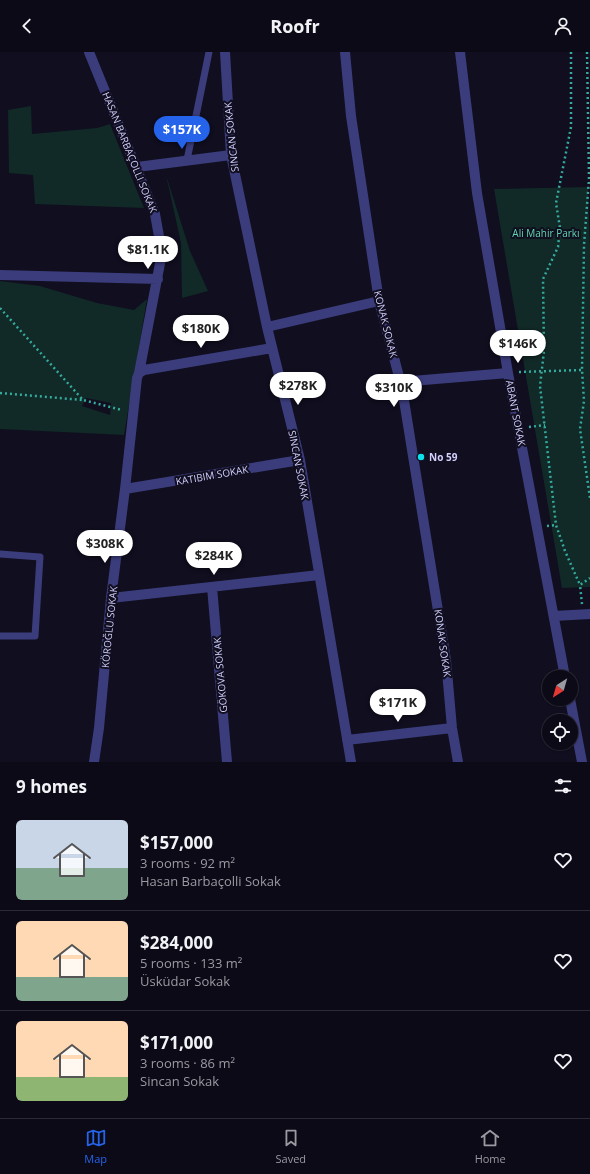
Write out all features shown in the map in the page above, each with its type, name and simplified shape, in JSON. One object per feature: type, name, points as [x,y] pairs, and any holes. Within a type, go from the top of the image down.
[{"type":"street","name":"HASAN BARBAÇOLLI SOKAK","points":[[89,52],[155,214],[162,253],[139,373]]},
{"type":"street","name":"SINCAN SOKAK","points":[[224,52],[231,155],[267,327],[300,460],[350,762]]},
{"type":"street","name":"KONAK SOKAK","points":[[345,52],[351,116],[379,301],[400,382],[446,660],[452,728],[458,762]]},
{"type":"street","name":"ABANT SOKAK","points":[[460,52],[477,193],[508,373],[564,670]]},
{"type":"street","points":[[137,167],[231,155]]},
{"type":"street","points":[[0,275],[158,278]]},
{"type":"street","points":[[267,327],[379,301]]},
{"type":"street","points":[[139,373],[144,370],[272,348]]},
{"type":"street","name":"KÖROĞLU SOKAK","points":[[94,762],[99,728],[111,598],[137,378],[139,373]]},
{"type":"street","points":[[400,382],[508,373]]},
{"type":"street","name":"KATIBIM SOKAK","points":[[125,489],[300,460]]},
{"type":"street","points":[[111,598],[319,575]]},
{"type":"street","name":"GÖKOVA SOKAK","points":[[212,587],[227,762]]},
{"type":"street","points":[[554,616],[587,614]]},
{"type":"street","points":[[571,706],[582,762]]},
{"type":"street","points":[[347,740],[452,728]]},
{"type":"lane","points":[[187,160],[209,52]]},
{"type":"lane","points":[[0,554],[40,557],[35,636],[0,636]]},
{"type":"path","points":[[571,52],[571,127],[556,203],[560,228],[558,247],[543,279],[544,351],[540,386],[556,524],[565,551],[580,585],[587,614]]},
{"type":"path","points":[[587,52],[589,180],[584,245],[582,370],[584,401],[580,429],[590,498]]},
{"type":"path","points":[[0,308],[83,400]]},
{"type":"path","points":[[508,373],[582,370]]},
{"type":"path","points":[[0,393],[83,400],[133,412]]},
{"type":"path","points":[[519,428],[544,425]]},
{"type":"path","points":[[580,585],[590,578]]},
{"type":"green space","points":[[31,106],[32,134],[97,128],[110,124],[144,208],[35,204],[33,175],[9,173],[8,110]]},
{"type":"green space","points":[[166,175],[190,251],[208,291],[182,298],[181,243]]},
{"type":"green space","name":"Ali Mahir Parkı","points":[[588,187],[590,250],[590,587],[562,588],[494,189]]},
{"type":"green space","points":[[0,281],[40,286],[97,303],[134,310],[147,299],[124,435],[0,429]],"holes":[[[86,398],[111,403],[110,415],[82,406]]]},
{"type":"place","name":"No 59","points":[[421,457]]}]
